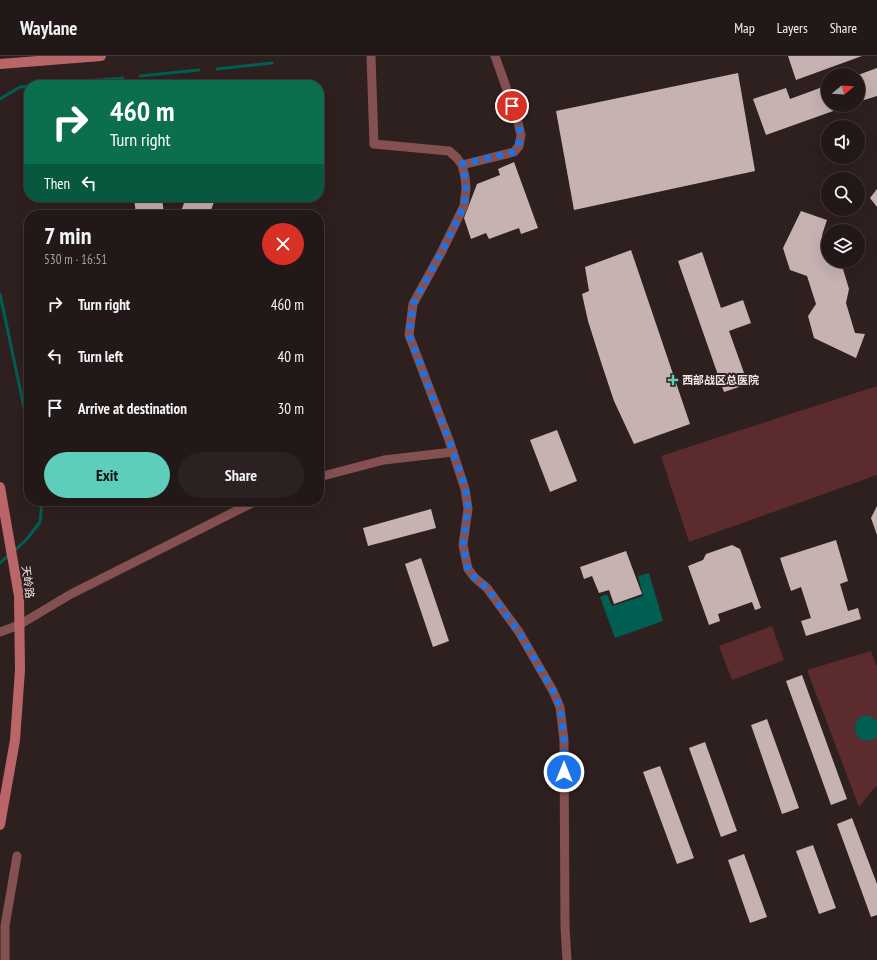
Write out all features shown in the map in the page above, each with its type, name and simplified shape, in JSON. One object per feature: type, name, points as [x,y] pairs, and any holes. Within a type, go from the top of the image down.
[{"type":"street","points":[[0,64],[101,56]]},
{"type":"street","points":[[371,56],[374,144],[449,151],[462,164],[465,177],[466,188],[464,206],[441,253],[413,304],[409,335],[466,489],[468,508],[463,545],[468,569],[475,578],[487,588],[519,632],[553,691],[560,707],[564,740],[565,927],[567,960]]},
{"type":"street","points":[[462,164],[514,152],[519,146],[521,135],[495,56]]},
{"type":"street","points":[[324,476],[384,460],[453,452]]},
{"type":"street","name":"天岭路","points":[[0,487],[19,596],[20,670],[15,740],[0,825]]},
{"type":"street","points":[[0,632],[19,625],[71,594],[246,506]]},
{"type":"street","points":[[5,960],[5,926],[17,856]]},
{"type":"shaded area","points":[[877,386],[877,475],[689,542],[661,456]]},
{"type":"shaded area","points":[[649,573],[663,621],[615,638],[600,597],[607,594],[612,606],[643,596],[638,576]]},
{"type":"shaded area","points":[[772,626],[784,660],[732,680],[719,646]]},
{"type":"shaded area","points":[[871,651],[877,667],[877,786],[859,807],[807,670]]},
{"type":"shaded area","points":[[863,716],[874,718],[877,721],[877,736],[871,740],[866,741],[861,739],[855,731],[855,725]]},
{"type":"building","points":[[788,56],[862,56],[829,68],[821,68],[821,71],[796,80]]},
{"type":"building","points":[[877,68],[877,96],[865,100],[865,72]]},
{"type":"building","points":[[738,73],[755,171],[574,210],[556,111]]},
{"type":"building","points":[[786,88],[790,99],[821,88],[821,112],[830,112],[766,135],[753,99]]},
{"type":"building","points":[[514,162],[538,228],[521,234],[519,228],[489,239],[486,233],[471,239],[464,218],[477,184],[500,175],[498,169]]},
{"type":"building","points":[[877,189],[877,207],[870,198]]},
{"type":"building","points":[[135,202],[163,202],[163,210],[135,210]]},
{"type":"building","points":[[184,202],[214,202],[211,210],[182,210]]},
{"type":"building","points":[[801,211],[827,220],[826,224],[821,224],[821,268],[843,269],[849,289],[846,303],[855,333],[865,334],[856,358],[814,338],[808,316],[816,304],[807,276],[790,270],[783,248]]},
{"type":"building","points":[[631,250],[690,424],[634,444],[614,401],[588,321],[582,294],[589,291],[585,267]]},
{"type":"building","points":[[702,252],[721,308],[743,300],[751,323],[729,331],[748,384],[724,392],[678,261]]},
{"type":"building","points":[[557,430],[577,481],[550,492],[530,440]]},
{"type":"building","points":[[877,506],[877,535],[871,518]]},
{"type":"building","points":[[431,509],[436,528],[368,546],[363,528]]},
{"type":"building","points":[[836,540],[848,581],[840,584],[848,611],[858,608],[861,619],[806,636],[801,621],[811,618],[801,587],[791,591],[780,558]]},
{"type":"building","points":[[732,545],[740,549],[761,608],[755,610],[752,602],[718,614],[720,621],[709,625],[688,566],[703,560],[706,554]]},
{"type":"building","points":[[626,551],[642,594],[614,604],[609,590],[599,593],[592,576],[584,579],[580,567]]},
{"type":"building","points":[[421,558],[449,641],[433,647],[405,564]]},
{"type":"building","points":[[802,675],[847,799],[831,805],[786,681]]},
{"type":"building","points":[[767,719],[799,808],[782,814],[751,725]]},
{"type":"building","points":[[705,742],[737,831],[721,837],[689,748]]},
{"type":"building","points":[[660,766],[694,858],[677,864],[643,772]]},
{"type":"building","points":[[852,818],[877,884],[877,915],[871,917],[837,824]]},
{"type":"building","points":[[813,845],[836,908],[819,914],[796,851]]},
{"type":"building","points":[[744,854],[767,917],[750,923],[728,860]]},
{"type":"waterway","points":[[217,69],[272,63]]},
{"type":"waterway","points":[[140,76],[199,70]]},
{"type":"waterway","points":[[97,80],[123,78]]},
{"type":"waterway","points":[[0,99],[20,87],[24,87]]},
{"type":"waterway","points":[[0,294],[24,407]]},
{"type":"waterway","points":[[13,552],[27,539],[40,522],[42,506]]},
{"type":"waterway","points":[[0,563],[9,555]]},
{"type":"place","name":"西部战区总医院","points":[[673,380]]},
{"type":"route","points":[[512,106],[521,135],[519,146],[514,152],[462,164],[466,188],[464,206],[441,253],[413,304],[409,335],[466,489],[468,508],[463,545],[468,569],[475,578],[487,588],[519,632],[553,691],[560,707],[564,740],[564,772]]}]
